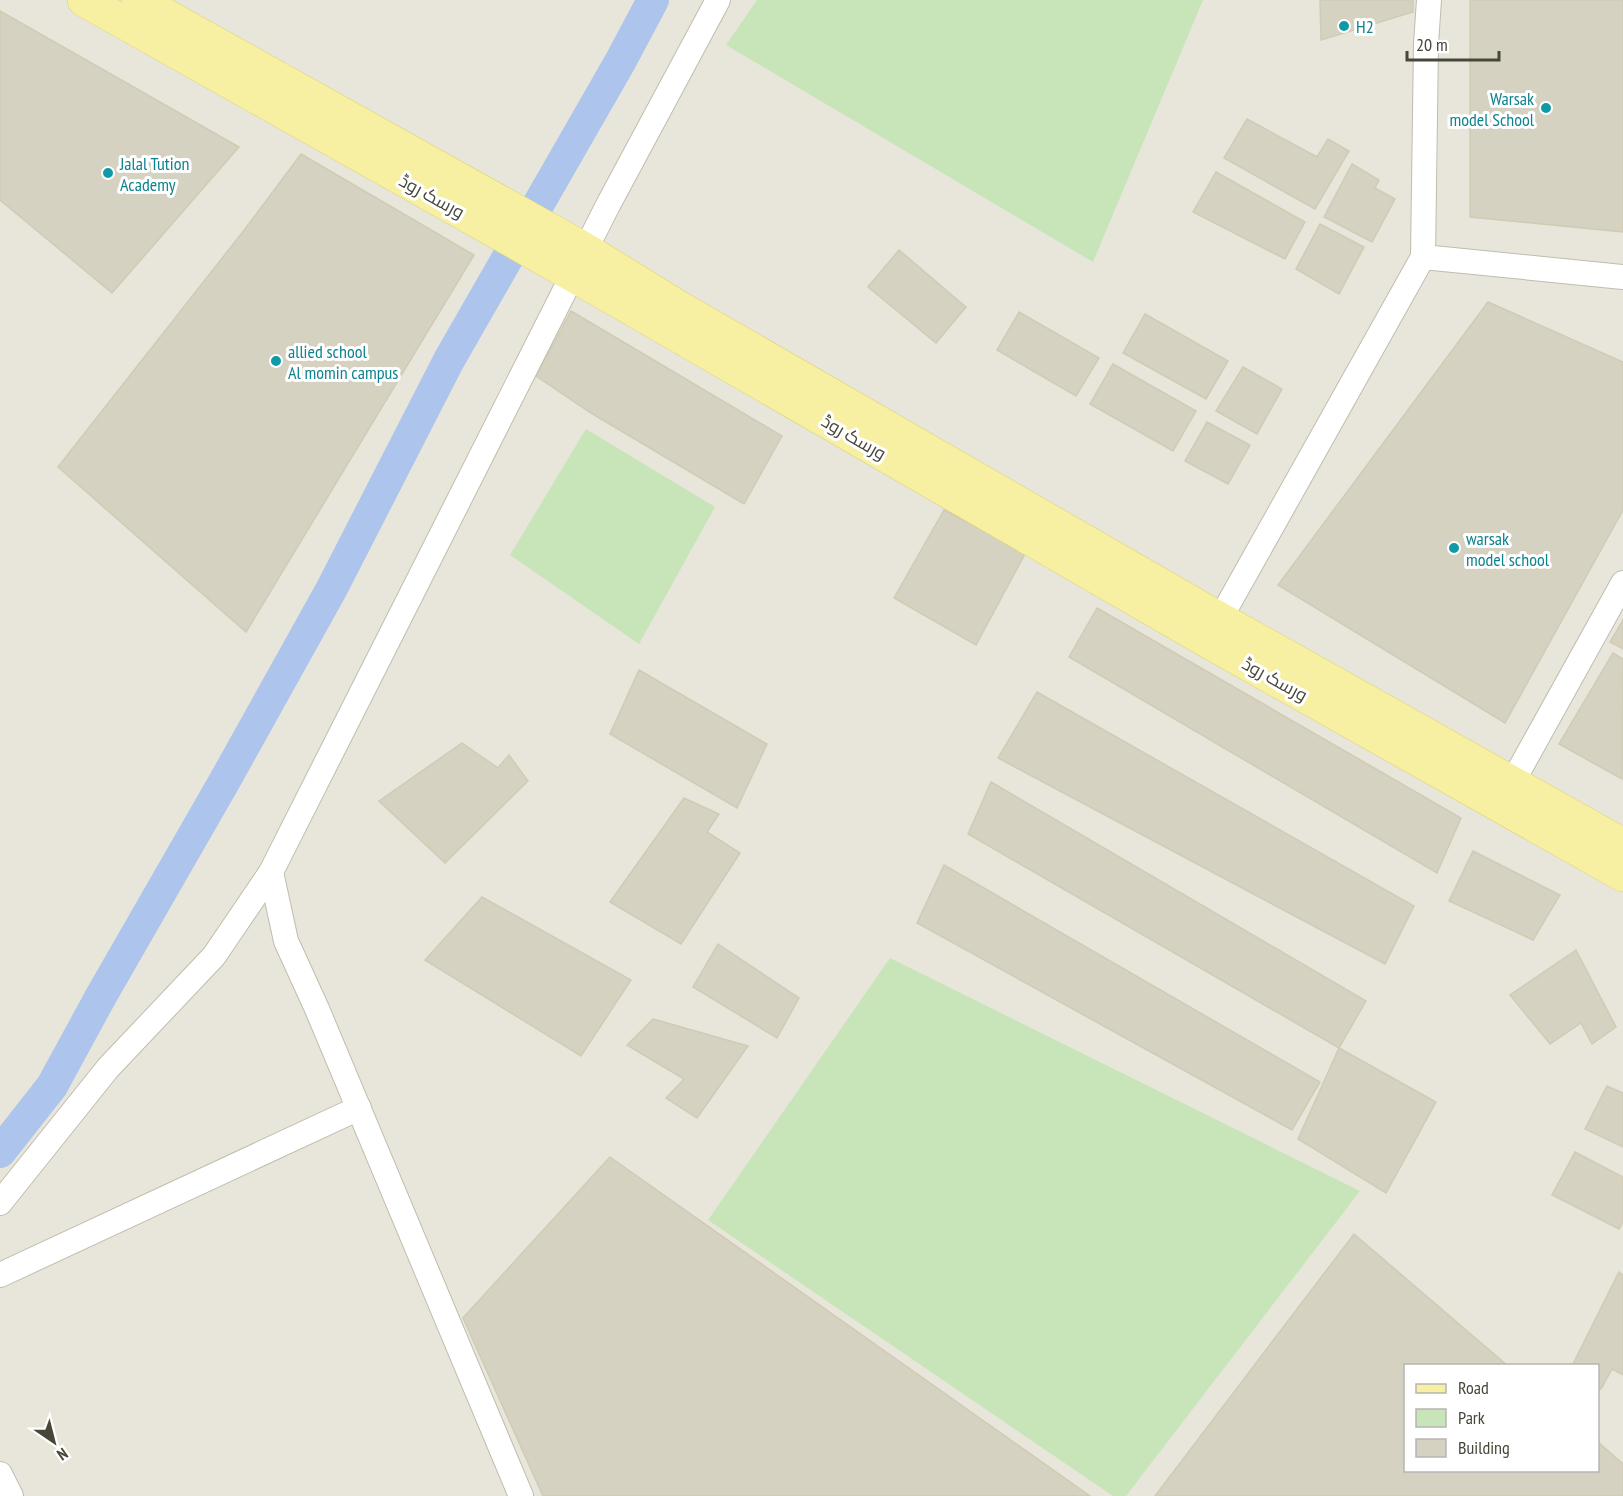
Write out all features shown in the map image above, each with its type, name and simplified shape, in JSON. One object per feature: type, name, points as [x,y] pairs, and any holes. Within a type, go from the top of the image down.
[{"type":"main road","name":"ورسک روڈ","points":[[84,0],[568,256],[680,308],[919,460],[1214,631],[1623,875]]},
{"type":"main road","name":"ورسک روڈ","points":[[138,0],[498,217]]},
{"type":"main road","name":"ورسک روڈ","points":[[1214,631],[1512,783],[1623,846]]},
{"type":"street","points":[[0,1203],[108,1068],[214,956],[271,872],[568,256],[608,206],[718,0]]},
{"type":"street","points":[[1214,631],[1423,257],[1426,44],[1429,0]]},
{"type":"street","points":[[1423,257],[1623,277]]},
{"type":"street","points":[[1512,783],[1623,583]]},
{"type":"street","points":[[271,872],[286,941],[359,1108],[521,1496]]},
{"type":"street","points":[[0,1275],[359,1108]]},
{"type":"street","points":[[0,1474],[11,1496]]},
{"type":"shaded area","points":[[0,0],[1623,0],[1623,1496],[0,1496]]},
{"type":"green space","points":[[757,0],[1203,0],[1093,262],[726,45]]},
{"type":"green space","points":[[586,429],[715,507],[639,644],[510,555]]},
{"type":"green space","points":[[890,958],[1360,1191],[1126,1496],[1113,1496],[708,1220]]},
{"type":"building","name":"H2","points":[[1320,0],[1413,0],[1413,12],[1321,40]]},
{"type":"building","name":"Warsak model School","points":[[1470,0],[1623,0],[1623,232],[1470,217]]},
{"type":"building","name":"Jalal Tution Academy","points":[[0,11],[239,147],[112,293],[0,200]]},
{"type":"building","points":[[1247,119],[1317,157],[1328,139],[1349,151],[1315,209],[1224,158]]},
{"type":"building","name":"allied school Al momin campus","points":[[301,154],[474,255],[246,632],[58,467]]},
{"type":"building","points":[[1352,164],[1379,180],[1375,188],[1395,199],[1372,242],[1324,217]]},
{"type":"building","points":[[1216,172],[1305,222],[1285,259],[1193,212]]},
{"type":"building","points":[[1320,224],[1364,247],[1339,294],[1296,269]]},
{"type":"building","points":[[899,250],[966,307],[936,343],[868,287]]},
{"type":"building","name":"warsak model school","points":[[1488,302],[1623,362],[1623,510],[1505,723],[1278,585]]},
{"type":"building","points":[[571,311],[782,436],[744,504],[591,413],[536,376]]},
{"type":"building","points":[[1019,312],[1099,358],[1076,396],[997,350]]},
{"type":"building","points":[[1145,314],[1228,361],[1206,399],[1123,353]]},
{"type":"building","points":[[1113,364],[1196,411],[1173,451],[1090,404]]},
{"type":"building","points":[[1243,367],[1282,389],[1257,434],[1216,411]]},
{"type":"building","points":[[1207,422],[1250,445],[1228,484],[1185,461]]},
{"type":"building","points":[[944,510],[1026,552],[976,645],[894,598]]},
{"type":"building","points":[[1097,608],[1461,818],[1437,873],[1069,657]]},
{"type":"building","points":[[1623,620],[1623,649],[1610,642]]},
{"type":"building","points":[[1613,653],[1623,659],[1622,779],[1559,744]]},
{"type":"building","points":[[639,670],[767,744],[737,808],[610,734]]},
{"type":"building","points":[[1037,692],[1414,906],[1385,964],[998,758]]},
{"type":"building","points":[[462,743],[498,768],[509,755],[528,781],[445,863],[379,801]]},
{"type":"building","points":[[991,782],[1366,1001],[1339,1048],[968,834]]},
{"type":"building","points":[[684,798],[719,814],[707,832],[740,853],[681,944],[610,902]]},
{"type":"building","points":[[1473,851],[1560,895],[1533,940],[1449,901]]},
{"type":"building","points":[[944,865],[1320,1082],[1292,1130],[917,923]]},
{"type":"building","points":[[482,897],[631,980],[581,1056],[425,960]]},
{"type":"building","points":[[718,944],[799,998],[777,1038],[693,987]]},
{"type":"building","points":[[1576,950],[1616,1027],[1592,1044],[1581,1023],[1550,1044],[1510,995]]},
{"type":"building","points":[[653,1019],[748,1046],[697,1118],[666,1098],[684,1079],[627,1045]]},
{"type":"building","points":[[1339,1048],[1436,1102],[1386,1193],[1298,1139]]},
{"type":"building","points":[[1607,1086],[1623,1093],[1623,1147],[1585,1129]]},
{"type":"building","points":[[1575,1152],[1623,1177],[1623,1222],[1619,1229],[1552,1195]]},
{"type":"building","points":[[610,1157],[1090,1496],[543,1496],[463,1318]]},
{"type":"building","points":[[1354,1234],[1506,1364],[1404,1364],[1404,1472],[1599,1472],[1599,1443],[1623,1464],[1623,1496],[1155,1496]]},
{"type":"building","points":[[1619,1272],[1623,1275],[1623,1375],[1612,1369],[1601,1389],[1599,1388],[1599,1364],[1573,1364]]},
{"type":"waterway","points":[[0,1152],[52,1086],[331,590],[449,360],[620,62],[653,0]]},
{"type":"place","name":"H2","points":[[1344,26]]},
{"type":"place","name":"Warsak model School","points":[[1546,108]]},
{"type":"place","name":"Jalal Tution Academy","points":[[108,173]]},
{"type":"place","name":"allied school Al momin campus","points":[[276,361]]},
{"type":"place","name":"warsak model school","points":[[1454,548]]}]
